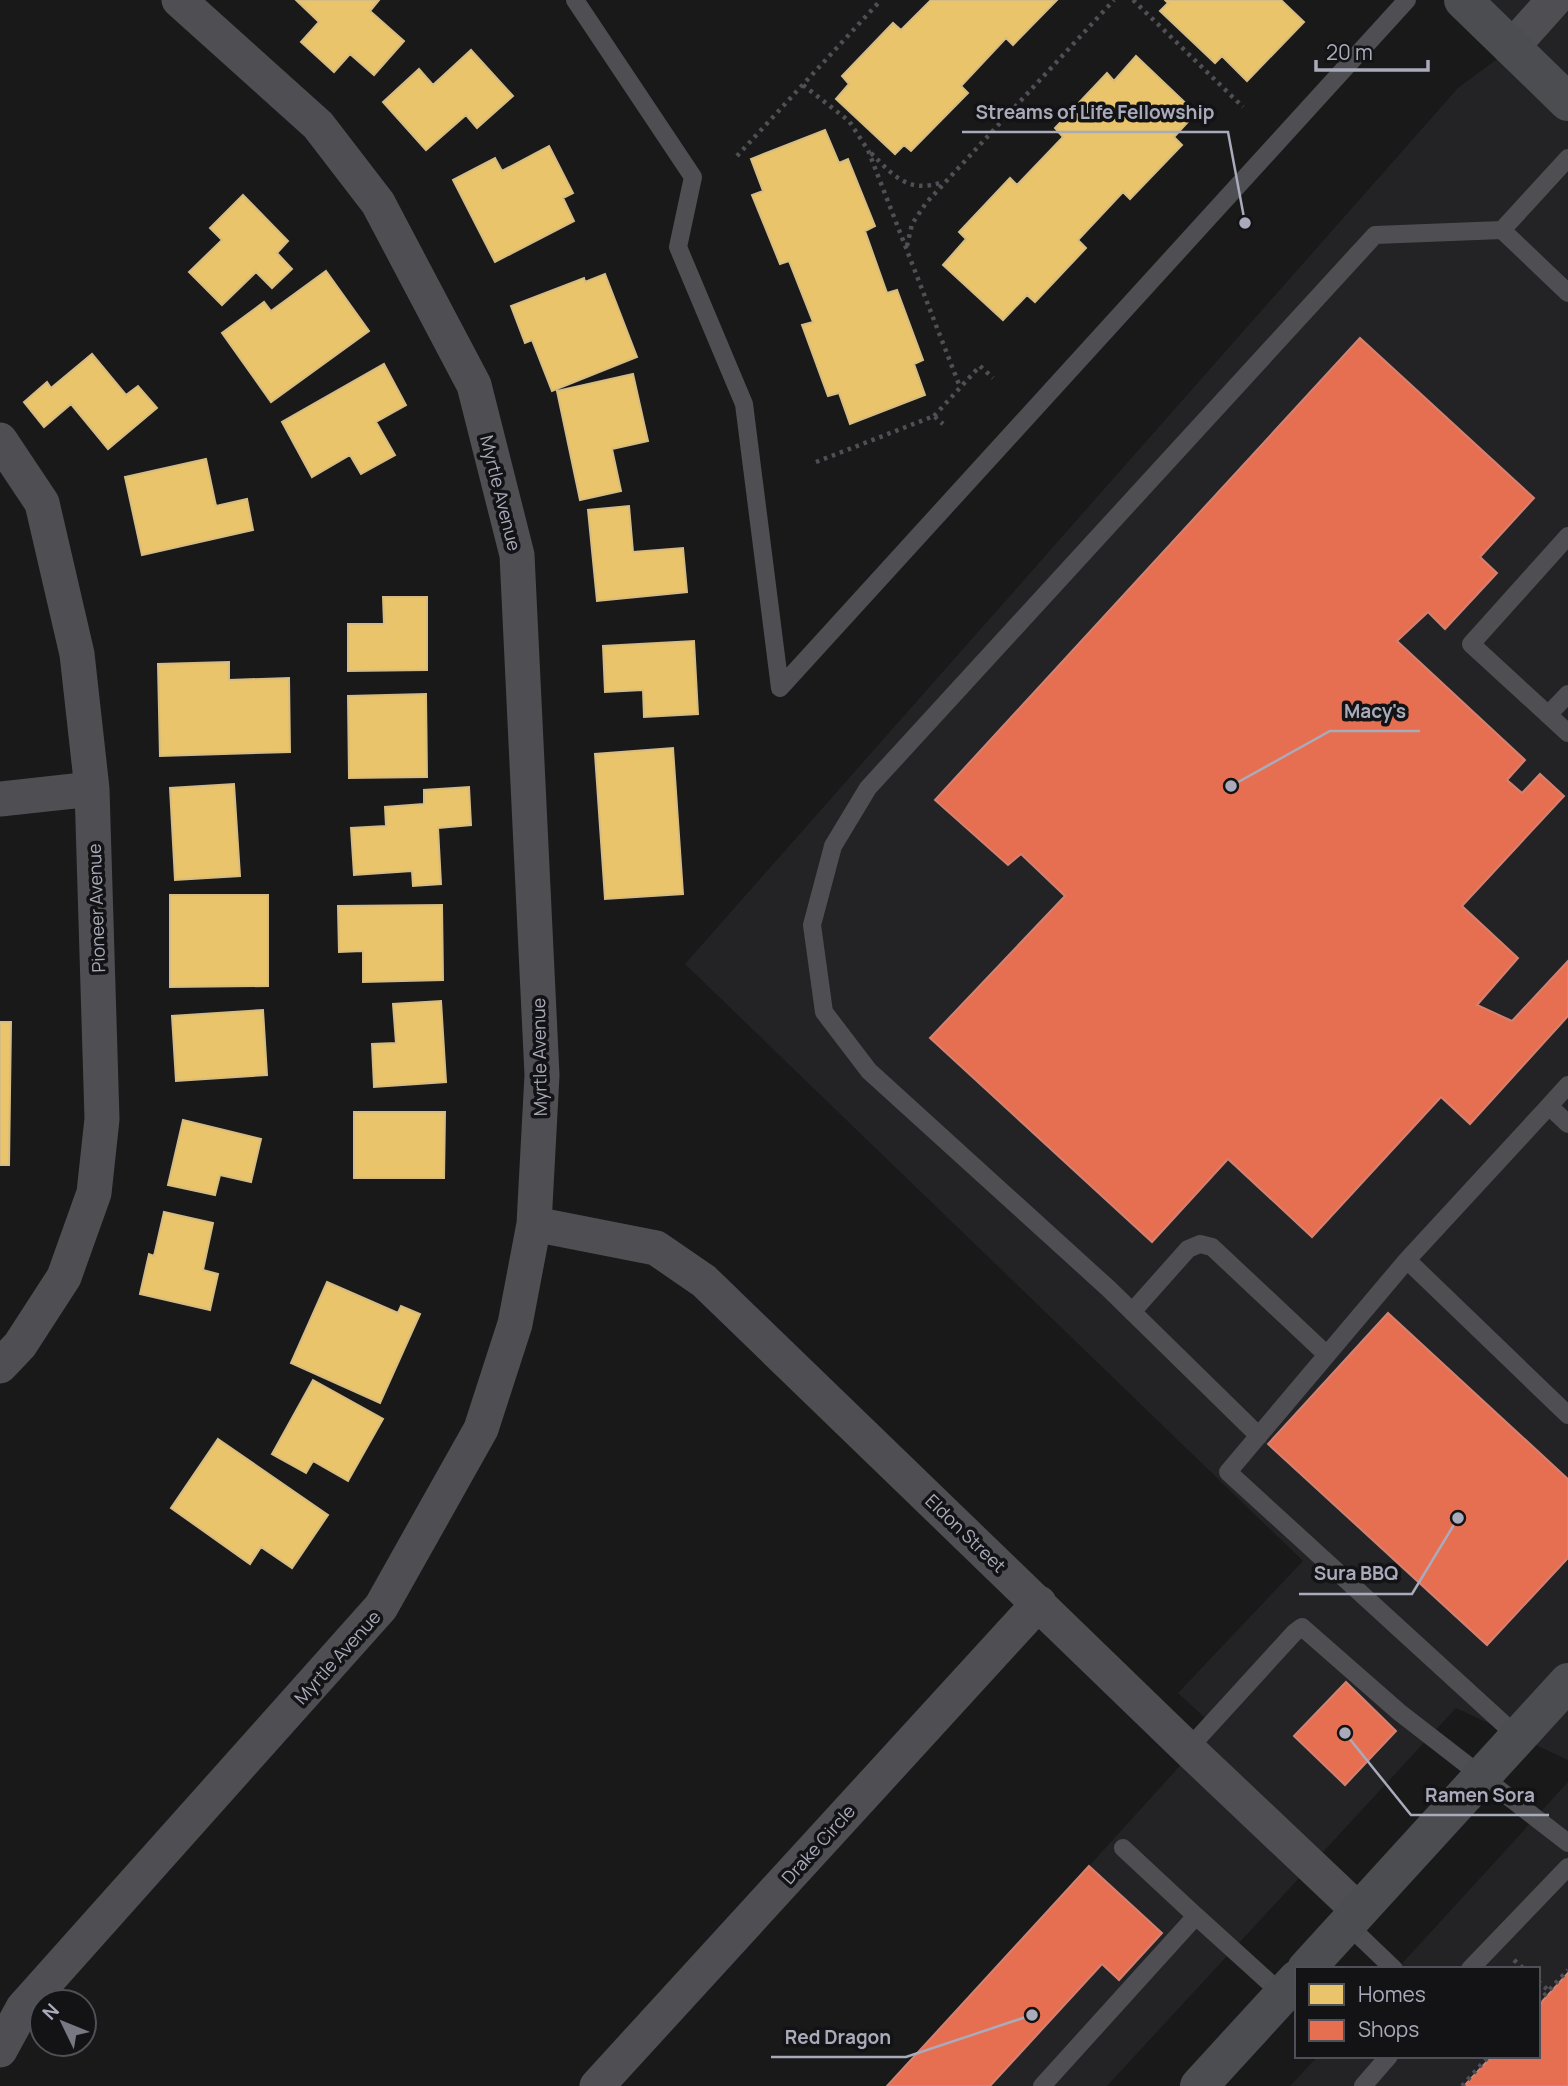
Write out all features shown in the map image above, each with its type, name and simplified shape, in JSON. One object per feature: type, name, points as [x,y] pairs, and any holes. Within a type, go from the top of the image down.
[{"type":"main road","points":[[1462,0],[1568,102]]},
{"type":"main road","points":[[1308,1967],[1518,1737],[1563,1696]]},
{"type":"main road","points":[[1199,2086],[1295,1981]]},
{"type":"street","name":"Myrtle Avenue","points":[[0,2050],[23,2008],[382,1607],[481,1429],[516,1324],[534,1224],[542,1075],[517,555],[474,385],[378,203],[326,135],[179,0]]},
{"type":"street","points":[[1513,47],[1554,0]]},
{"type":"street","name":"Pioneer Avenue","points":[[0,440],[42,503],[77,654],[92,789],[102,1119],[94,1193],[64,1277],[20,1345],[0,1366]]},
{"type":"street","points":[[0,799],[92,789]]},
{"type":"street","name":"Eldon Street","points":[[534,1224],[656,1248],[704,1281],[1188,1749],[1353,1917]]},
{"type":"street","name":"Drake Circle","points":[[597,2086],[1038,1603]]},
{"type":"lane","points":[[575,0],[693,177],[678,247],[744,404],[780,688],[1407,0]]},
{"type":"lane","points":[[1259,1436],[1132,1312],[869,1071],[824,1012],[812,925],[833,846],[868,788],[1375,235],[1502,230],[1568,158]]},
{"type":"lane","points":[[1502,230],[1568,293]]},
{"type":"lane","points":[[1568,537],[1471,644],[1568,733]]},
{"type":"lane","points":[[1548,715],[1568,694]]},
{"type":"lane","points":[[1518,1737],[1228,1472],[1407,1260],[1568,1086]]},
{"type":"lane","points":[[1549,1107],[1568,1124]]},
{"type":"lane","points":[[1132,1312],[1188,1249],[1200,1244],[1212,1247],[1327,1355]]},
{"type":"lane","points":[[1407,1260],[1568,1415]]},
{"type":"lane","points":[[1188,1749],[1302,1627],[1399,1712],[1568,1843]]},
{"type":"lane","points":[[1123,1848],[1196,1916],[1295,1981]]},
{"type":"lane","points":[[1471,1967],[1568,1867]]},
{"type":"lane","points":[[1042,2086],[1196,1916]]},
{"type":"lane","points":[[1353,1917],[1392,1967]]},
{"type":"lane","points":[[1374,2082],[1388,2058]]},
{"type":"path","points":[[737,156],[881,0]]},
{"type":"path","points":[[907,250],[912,224],[926,203],[1114,0]]},
{"type":"path","points":[[1133,0],[1243,107]]},
{"type":"path","points":[[803,85],[849,121],[868,150],[960,387]]},
{"type":"path","points":[[868,150],[902,181],[916,187],[929,187],[944,182]]},
{"type":"path","points":[[816,462],[934,416],[979,366],[993,378]]},
{"type":"path","points":[[934,416],[943,424]]},
{"type":"path","points":[[1540,2000],[1568,1970]]},
{"type":"path","points":[[1540,1983],[1549,1991]]},
{"type":"path","points":[[1462,2086],[1487,2058]]},
{"type":"shaded area","points":[[1463,0],[1568,0],[1568,1760],[1456,1708],[1107,2086],[890,2086],[1215,1727],[1178,1693],[1303,1561],[685,964],[1458,88],[1512,48]]},
{"type":"shaded area","points":[[1568,1782],[1568,2086],[1290,2086],[1316,2058],[1540,2058],[1540,1967],[1399,1967]]},
{"type":"building: Homes","points":[[296,0],[379,0],[370,11],[404,41],[374,75],[350,54],[334,72],[301,42],[319,22]]},
{"type":"building: Homes","points":[[931,0],[1057,0],[1013,45],[1006,38],[961,86],[968,93],[911,151],[904,145],[895,154],[836,99],[849,84],[842,76],[893,23],[901,30]]},
{"type":"building: Homes","points":[[1165,0],[1281,0],[1304,22],[1247,81],[1222,56],[1215,63],[1160,11],[1168,3]]},
{"type":"building: Homes","points":[[471,50],[513,96],[477,128],[466,115],[426,150],[383,102],[419,69],[433,85]]},
{"type":"building: Homes","points":[[1136,56],[1196,113],[1174,137],[1182,145],[1130,199],[1123,192],[1078,240],[1086,248],[1035,302],[1027,295],[1003,320],[943,265],[966,239],[959,232],[1010,178],[1017,185],[1063,137],[1055,128],[1107,73],[1114,81]]},
{"type":"building: Homes","points":[[825,130],[839,163],[848,159],[875,226],[865,231],[887,293],[897,290],[923,360],[914,364],[925,395],[850,424],[839,393],[828,396],[802,325],[813,322],[789,261],[780,264],[752,195],[763,191],[751,159]]},
{"type":"building: Homes","points":[[549,146],[573,193],[563,198],[574,221],[495,262],[453,180],[495,158],[502,171]]},
{"type":"building: Homes","points":[[243,195],[288,241],[277,253],[292,269],[272,288],[256,272],[222,305],[189,272],[222,240],[210,228]]},
{"type":"building: Homes","points":[[326,271],[369,331],[271,402],[222,333],[264,302],[271,311]]},
{"type":"building: Homes","points":[[605,274],[637,357],[552,391],[532,340],[525,343],[511,306],[584,278],[585,282]]},
{"type":"building: Homes","points":[[92,354],[126,395],[138,386],[157,408],[108,449],[71,404],[44,427],[24,402],[47,382],[51,388]]},
{"type":"building: Homes","points":[[384,364],[406,405],[376,422],[395,455],[361,474],[350,455],[312,477],[282,422]]},
{"type":"building: Homes","points":[[633,374],[648,441],[612,449],[621,491],[580,500],[557,391]]},
{"type":"building: Homes","points":[[206,459],[216,506],[247,499],[253,530],[142,555],[125,477]]},
{"type":"building: Homes","points":[[629,506],[633,552],[683,548],[687,592],[597,601],[588,510]]},
{"type":"building: Homes","points":[[383,597],[427,597],[427,670],[348,671],[348,624],[384,624]]},
{"type":"building: Homes","points":[[694,641],[698,714],[644,717],[643,690],[605,692],[603,646]]},
{"type":"building: Homes","points":[[229,662],[229,680],[289,678],[290,752],[160,756],[158,664]]},
{"type":"building: Homes","points":[[426,694],[427,777],[349,778],[348,696]]},
{"type":"building: Homes","points":[[673,748],[683,894],[605,899],[595,754]]},
{"type":"building: Homes","points":[[234,784],[240,876],[175,880],[170,788]]},
{"type":"building: Homes","points":[[469,787],[471,825],[438,828],[441,884],[413,886],[412,871],[354,875],[351,828],[386,826],[385,807],[424,804],[424,790]]},
{"type":"building: Homes","points":[[170,895],[268,895],[268,986],[170,987]]},
{"type":"building: Homes","points":[[442,905],[443,980],[363,982],[363,951],[339,952],[338,906]]},
{"type":"building: Homes","points":[[441,1001],[446,1082],[374,1087],[372,1044],[396,1043],[393,1004]]},
{"type":"building: Homes","points":[[263,1010],[267,1075],[176,1081],[172,1016]]},
{"type":"building: Homes","points":[[0,1022],[11,1022],[9,1165],[0,1165]]},
{"type":"building: Homes","points":[[354,1112],[445,1112],[444,1178],[354,1178]]},
{"type":"building: Homes","points":[[183,1120],[261,1139],[251,1182],[220,1175],[215,1195],[168,1185]]},
{"type":"building: Homes","points":[[164,1212],[213,1223],[203,1270],[218,1274],[210,1310],[140,1294],[149,1254],[154,1256]]},
{"type":"building: Homes","points":[[327,1282],[398,1313],[401,1306],[420,1314],[380,1403],[291,1363]]},
{"type":"building: Homes","points":[[313,1380],[383,1419],[348,1481],[313,1461],[306,1473],[272,1454]]},
{"type":"building: Homes","points":[[218,1439],[328,1515],[292,1568],[261,1547],[250,1564],[171,1508]]},
{"type":"building: Shops","points":[[1360,338],[1534,498],[1480,557],[1497,573],[1445,629],[1428,612],[1397,641],[1525,760],[1507,780],[1522,793],[1540,774],[1564,796],[1462,906],[1518,958],[1477,1005],[1512,1021],[1568,961],[1568,1016],[1470,1124],[1441,1097],[1312,1237],[1228,1159],[1152,1242],[930,1038],[1065,896],[1021,854],[1008,865],[935,800]]},
{"type":"building: Shops","points":[[1388,1313],[1568,1479],[1568,1558],[1487,1645],[1268,1444]]},
{"type":"building: Shops","points":[[1346,1682],[1396,1731],[1345,1785],[1294,1736]]},
{"type":"building: Shops","points":[[1089,1866],[1162,1933],[1119,1980],[1102,1964],[990,2086],[887,2086]]},
{"type":"building: Shops","points":[[1568,1973],[1568,2086],[1464,2086],[1490,2058],[1540,2058],[1540,2004]]},
{"type":"place","name":"Streams of Life Fellowship","points":[[1245,223]]},
{"type":"place","name":"Macy's","points":[[1231,786]]},
{"type":"place","name":"Sura BBQ","points":[[1458,1518]]},
{"type":"place","name":"Ramen Sora","points":[[1345,1733]]},
{"type":"place","name":"Red Dragon","points":[[1032,2015]]}]
